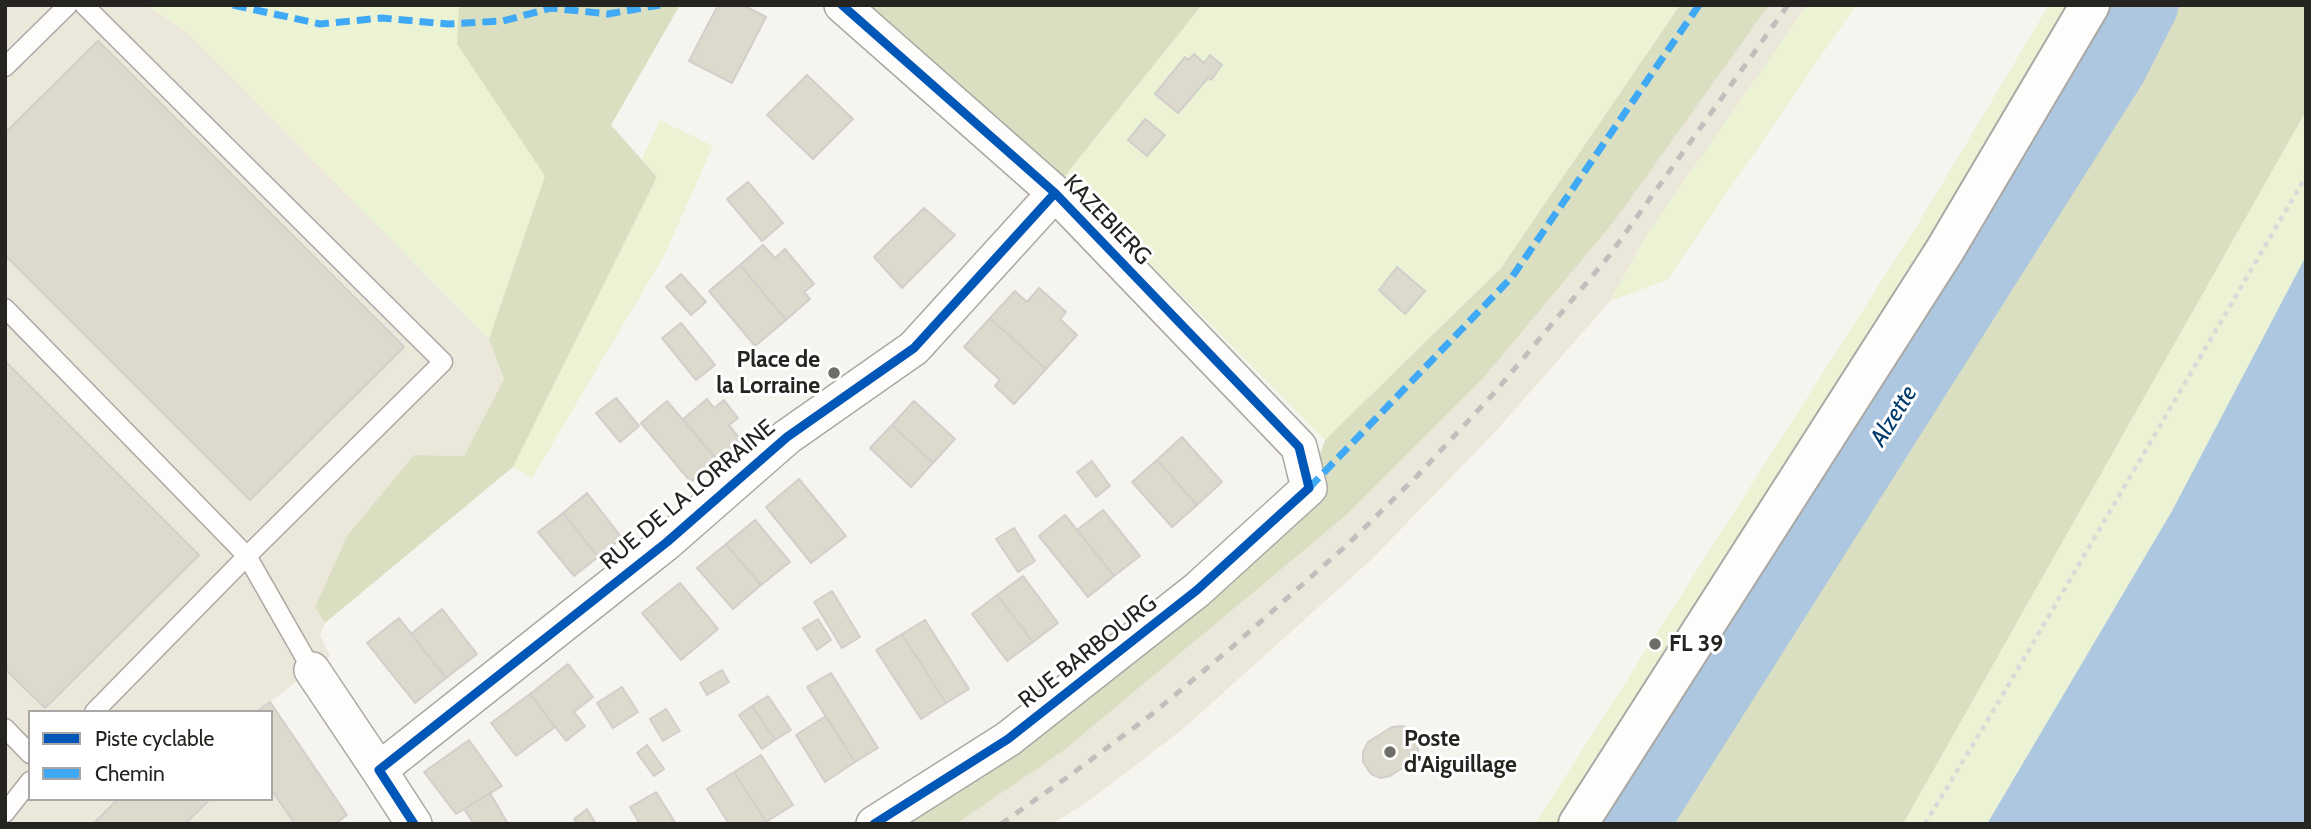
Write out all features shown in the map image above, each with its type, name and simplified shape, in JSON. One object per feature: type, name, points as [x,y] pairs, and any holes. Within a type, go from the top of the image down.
[{"type":"main road","points":[[1578,824],[1945,250],[2090,5]]},
{"type":"street","name":"KAZEBIERG","points":[[842,5],[1055,193],[1299,447],[1308,488]]},
{"type":"street","name":"RUE DE LA LORRAINE","points":[[379,770],[667,542],[786,437],[914,348],[1055,193]]},
{"type":"street","name":"RUE BARBOURG","points":[[874,824],[1008,739],[1197,590],[1308,488]]},
{"type":"street","points":[[312,670],[414,824]]},
{"type":"lane","points":[[5,68],[68,5]]},
{"type":"lane","points":[[84,5],[443,362],[96,710]]},
{"type":"lane","points":[[5,308],[247,556],[312,670]]},
{"type":"lane","points":[[5,728],[28,752]]},
{"type":"lane","points":[[5,813],[28,784]]},
{"type":"path","points":[[1925,824],[2306,176]]},
{"type":"shaded area","points":[[5,5],[146,5],[186,31],[489,339],[504,379],[464,456],[414,455],[315,607],[325,623],[320,635],[330,656],[259,710],[28,710],[28,801],[273,801],[273,792],[295,824],[5,824]]},
{"type":"shaded area","points":[[1769,5],[1810,5],[1649,231],[1610,301],[1495,432],[1373,558],[1184,728],[1089,801],[1052,824],[956,824],[1063,751],[1344,517],[1616,219]]},
{"type":"green space","points":[[146,5],[459,5],[458,44],[545,176],[489,339],[186,31]]},
{"type":"green space","points":[[459,5],[680,5],[611,125],[657,177],[513,467],[325,623],[315,607],[348,535],[414,455],[464,456],[504,379],[489,339],[545,176],[457,44]]},
{"type":"green space","points":[[866,5],[1202,5],[1064,177]]},
{"type":"green space","points":[[1202,5],[1680,5],[1501,268],[1325,440],[1064,177]]},
{"type":"green space","points":[[1680,5],[1769,5],[1616,219],[1484,377],[1344,517],[1063,751],[956,824],[874,824],[1308,488],[1325,440],[1501,268]]},
{"type":"green space","points":[[1807,5],[1856,5],[1667,280],[1610,301],[1649,231]]},
{"type":"green space","points":[[2049,5],[2146,5],[2114,68],[1636,824],[1535,824],[1916,227]]},
{"type":"green space","points":[[2146,5],[2306,5],[2306,111],[1903,824],[1636,824],[2114,68]]},
{"type":"green space","points":[[2306,111],[2306,824],[1903,824]]},
{"type":"green space","points":[[660,120],[713,146],[664,256],[532,478],[513,467],[657,177],[642,159]]},
{"type":"water","points":[[2306,256],[2306,824],[1987,824],[2172,511]]},
{"type":"building","points":[[718,5],[743,5],[766,17],[732,83],[689,61]]},
{"type":"building","points":[[98,41],[404,347],[250,500],[5,255],[5,133]]},
{"type":"building","points":[[1194,54],[1204,63],[1210,55],[1222,65],[1178,113],[1155,94],[1185,57],[1188,60]]},
{"type":"building","points":[[807,75],[853,119],[813,159],[767,115]]},
{"type":"building","points":[[1145,119],[1165,135],[1147,156],[1128,140]]},
{"type":"building","points":[[748,182],[783,223],[762,241],[727,199]]},
{"type":"building","points":[[924,208],[955,235],[902,288],[874,257]]},
{"type":"building","points":[[763,245],[775,258],[785,249],[814,284],[804,292],[810,299],[786,320],[740,265]]},
{"type":"building","points":[[740,265],[786,320],[755,346],[709,291]]},
{"type":"building","points":[[1397,267],[1425,291],[1405,314],[1379,290]]},
{"type":"building","points":[[681,274],[706,302],[691,315],[666,287]]},
{"type":"building","points":[[1039,288],[1066,312],[1060,319],[1077,335],[1046,369],[990,318],[1015,291],[1027,302]]},
{"type":"building","points":[[990,318],[1046,369],[1014,404],[995,386],[1000,380],[964,347]]},
{"type":"building","points":[[681,323],[715,365],[696,380],[662,338]]},
{"type":"building","points":[[5,361],[199,555],[45,708],[5,669]]},
{"type":"building","points":[[616,398],[639,426],[620,442],[596,413]]},
{"type":"building","points":[[707,399],[714,408],[724,400],[738,418],[729,425],[741,440],[717,460],[683,419]]},
{"type":"building","points":[[667,401],[717,460],[691,482],[641,423]]},
{"type":"building","points":[[914,401],[955,439],[933,463],[892,425]]},
{"type":"building","points":[[892,425],[933,463],[911,487],[870,448]]},
{"type":"building","points":[[1182,437],[1222,482],[1197,505],[1157,460]]},
{"type":"building","points":[[1157,460],[1197,505],[1172,527],[1132,482]]},
{"type":"building","points":[[1092,461],[1110,486],[1096,497],[1077,472]]},
{"type":"building","points":[[799,479],[846,536],[811,563],[766,507]]},
{"type":"building","points":[[587,493],[622,538],[598,557],[563,513]]},
{"type":"building","points":[[1103,510],[1140,556],[1114,576],[1077,530]]},
{"type":"building","points":[[563,513],[598,557],[574,576],[538,532]]},
{"type":"building","points":[[1065,515],[1114,576],[1088,597],[1039,536]]},
{"type":"building","points":[[755,520],[790,562],[761,585],[726,544]]},
{"type":"building","points":[[1014,528],[1035,561],[1018,572],[996,539]]},
{"type":"building","points":[[726,544],[761,585],[733,609],[697,568]]},
{"type":"building","points":[[1023,576],[1058,623],[1033,642],[997,595]]},
{"type":"building","points":[[680,583],[718,629],[681,660],[642,613]]},
{"type":"building","points":[[832,591],[860,637],[842,648],[814,602]]},
{"type":"building","points":[[997,595],[1033,642],[1007,661],[972,614]]},
{"type":"building","points":[[442,609],[477,654],[446,678],[411,634]]},
{"type":"building","points":[[399,618],[446,678],[415,703],[367,643]]},
{"type":"building","points":[[818,619],[831,640],[817,650],[803,628]]},
{"type":"building","points":[[925,620],[969,689],[946,703],[902,634]]},
{"type":"building","points":[[902,634],[946,703],[921,719],[876,650]]},
{"type":"building","points":[[568,664],[593,697],[574,712],[585,726],[566,741],[530,694]]},
{"type":"building","points":[[722,670],[729,682],[707,695],[700,683]]},
{"type":"building","points":[[831,673],[878,748],[855,762],[807,687]]},
{"type":"building","points":[[622,687],[638,712],[613,728],[597,703]]},
{"type":"building","points":[[530,694],[555,727],[516,756],[491,723]]},
{"type":"building","points":[[768,696],[791,730],[775,740],[752,706]]},
{"type":"building","points":[[270,702],[347,815],[335,824],[295,824],[273,792],[273,710],[259,710]]},
{"type":"building","points":[[752,706],[775,740],[762,749],[739,715]]},
{"type":"building","points":[[666,709],[680,731],[663,741],[650,719]]},
{"type":"building","points":[[826,716],[855,762],[825,782],[796,735]]},
{"type":"building","name":"Poste d'Aiguillage","points":[[1402,726],[1411,730],[1418,741],[1418,752],[1412,762],[1390,776],[1381,778],[1371,774],[1363,762],[1363,752],[1368,742],[1392,727]]},
{"type":"building","points":[[469,740],[502,786],[456,814],[424,772]]},
{"type":"building","points":[[647,745],[664,769],[654,776],[637,753]]},
{"type":"building","points":[[761,755],[793,805],[766,822],[734,772]]},
{"type":"building","points":[[734,772],[766,822],[729,824],[707,789]]},
{"type":"building","points":[[656,792],[676,824],[640,824],[630,807]]},
{"type":"building","points":[[490,793],[508,824],[474,824],[464,809]]},
{"type":"building","points":[[116,801],[208,801],[185,824],[93,824]]},
{"type":"building","points":[[587,809],[596,824],[577,824],[574,819]]},
{"type":"waterway","name":"Alzette","points":[[1636,824],[2114,68],[2146,5]]},
{"type":"railway","points":[[1001,824],[1151,715],[1348,544],[1418,475],[1495,392],[1609,256],[1788,5]]},
{"type":"marked path","points":[[233,5],[320,24],[382,18],[448,24],[503,21],[551,8],[608,14],[660,5]]},
{"type":"marked path","points":[[1309,488],[1512,277],[1699,5]]},
{"type":"cycle path","points":[[842,5],[1055,193],[1299,447],[1309,488],[1197,590],[1008,739],[874,824]]},
{"type":"cycle path","points":[[414,824],[379,770],[667,542],[787,437],[914,348],[1055,193]]},
{"type":"place","name":"Place de la Lorraine","points":[[834,373]]},
{"type":"place","name":"FL 39","points":[[1655,644]]},
{"type":"place","name":"Poste d'Aiguillage","points":[[1390,752]]}]
